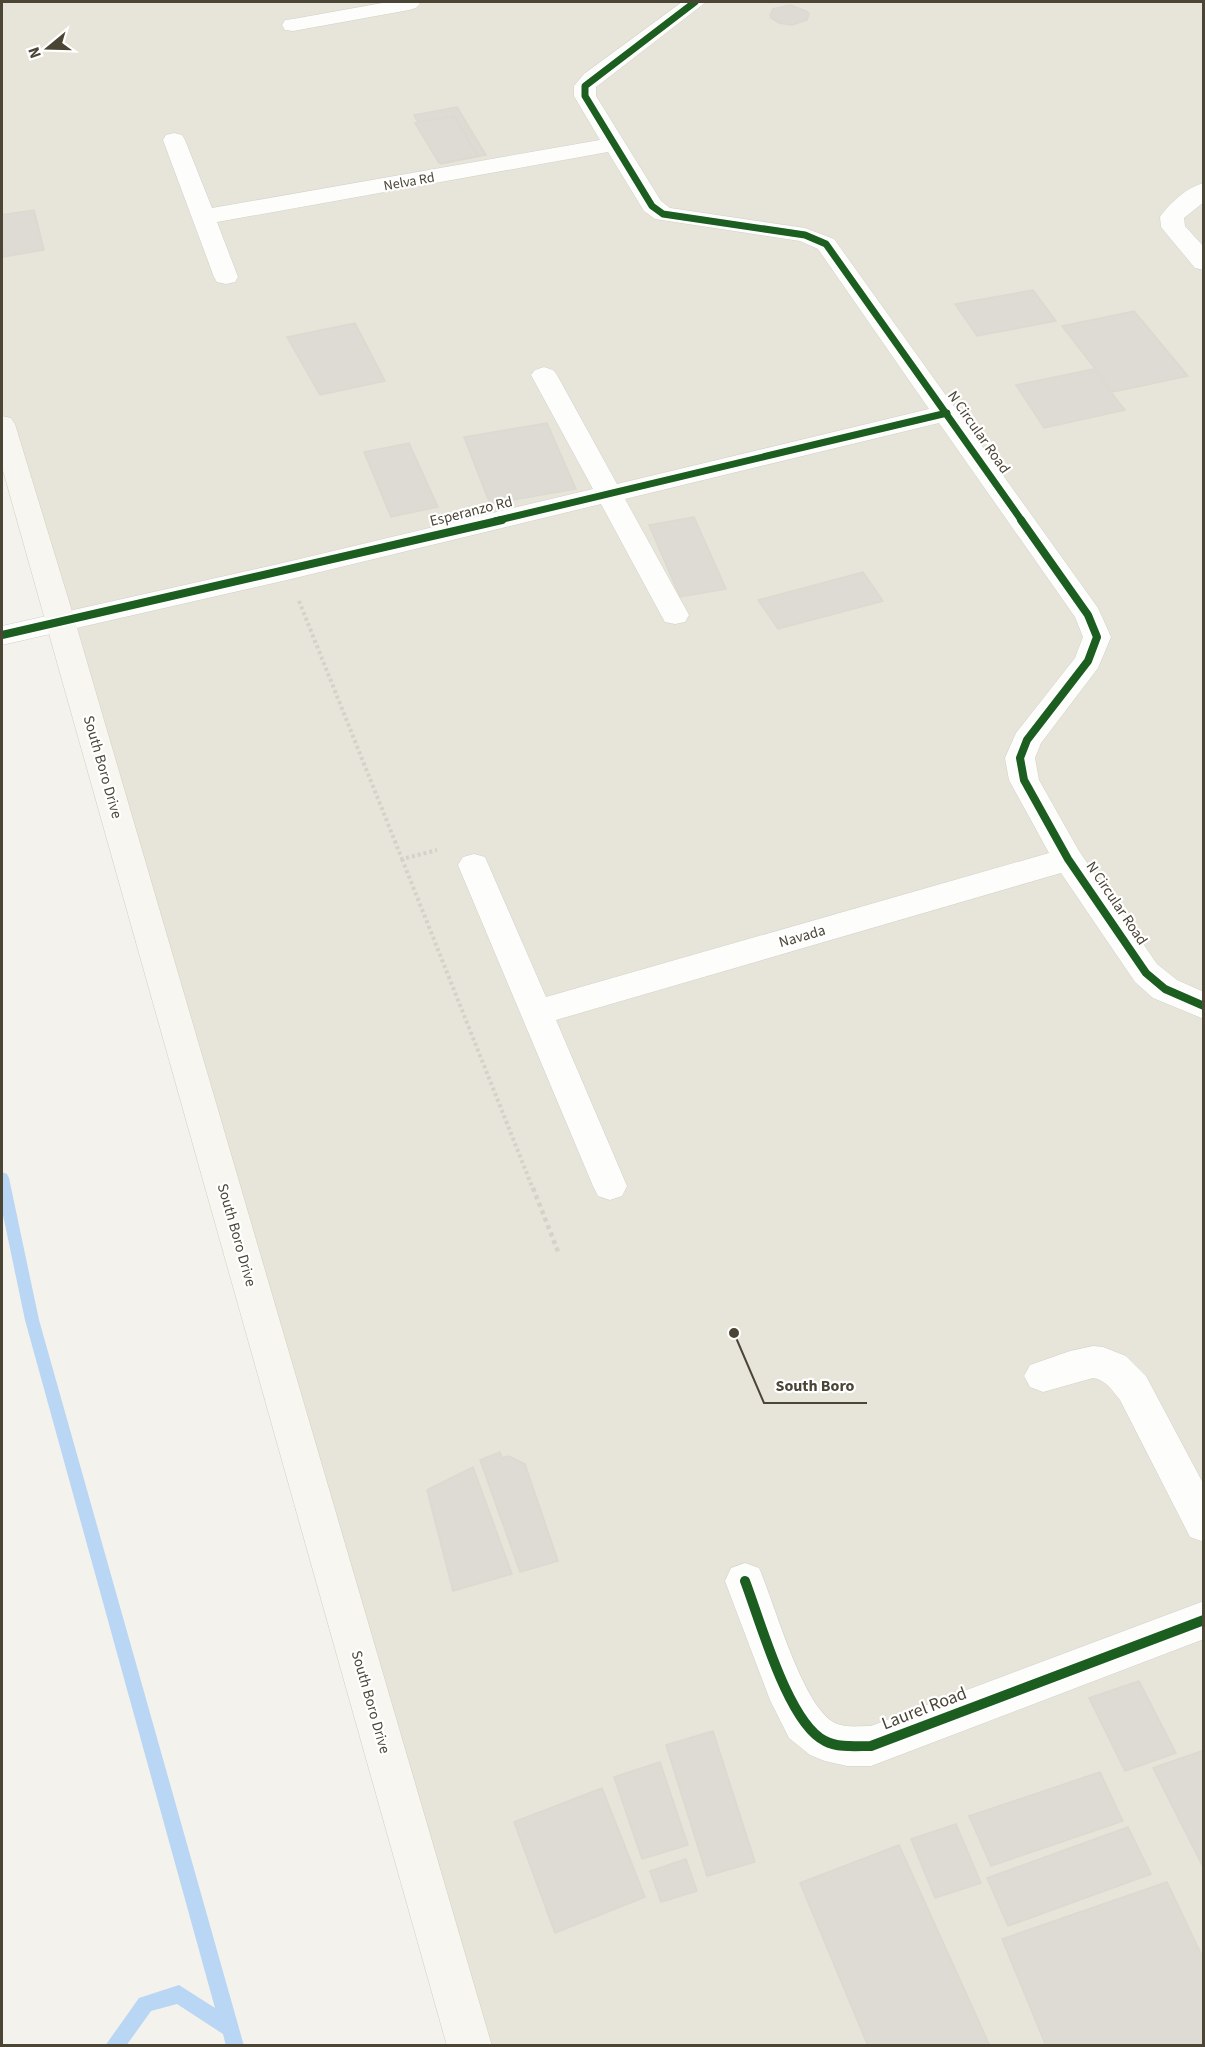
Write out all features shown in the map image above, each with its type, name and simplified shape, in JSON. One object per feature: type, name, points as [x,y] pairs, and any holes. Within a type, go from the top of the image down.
[{"type":"main road","name":"South Boro Drive","points":[[2,424],[61,621],[470,2046]]},
{"type":"street","name":"N Circular Road","points":[[695,2],[585,86],[585,96],[652,206],[663,214],[805,235],[826,244],[1088,615],[1097,637],[1088,661],[1027,740],[1020,758],[1024,780],[1068,858],[1146,973],[1165,989],[1203,1006]]},
{"type":"street","points":[[292,25],[337,9],[410,4]]},
{"type":"street","points":[[174,140],[226,277]]},
{"type":"street","name":"Nelva Rd","points":[[203,217],[614,144]]},
{"type":"street","points":[[1203,190],[1180,208],[1173,217],[1173,227],[1203,263]]},
{"type":"street","points":[[544,375],[675,615]]},
{"type":"street","name":"Esperanzo Rd","points":[[2,634],[287,571],[947,413]]},
{"type":"street","name":"Navada","points":[[536,1013],[1068,858]]},
{"type":"street","points":[[474,865],[610,1186]]},
{"type":"street","points":[[1043,1376],[1084,1363],[1112,1365],[1124,1374],[1203,1524]]},
{"type":"street","name":"Laurel Road","points":[[745,1581],[790,1700],[804,1724],[825,1741],[846,1746],[871,1746],[1203,1620]]},
{"type":"path","points":[[287,571],[559,1254]]},
{"type":"path","points":[[402,859],[464,843],[474,865]]},
{"type":"shaded area","points":[[2,2],[1203,2],[1203,2045],[470,2045],[61,621],[2,424]]},
{"type":"building","points":[[790,5],[806,11],[809,14],[807,20],[792,25],[779,23],[771,18],[773,9]]},
{"type":"building","points":[[457,107],[486,155],[441,164],[414,115]]},
{"type":"building","points":[[454,116],[478,156],[439,163],[415,123]]},
{"type":"building","points":[[34,210],[44,250],[2,257],[2,215]]},
{"type":"building","points":[[1033,290],[1056,321],[977,336],[955,304]]},
{"type":"building","points":[[1134,311],[1188,376],[1113,392],[1062,326]]},
{"type":"building","points":[[355,323],[385,381],[320,395],[287,337]]},
{"type":"building","points":[[1093,369],[1125,410],[1044,428],[1016,385]]},
{"type":"building","points":[[547,423],[576,489],[490,504],[464,437]]},
{"type":"building","points":[[409,443],[438,507],[391,517],[364,452]]},
{"type":"building","points":[[694,517],[726,589],[680,597],[649,525]]},
{"type":"building","points":[[863,572],[883,601],[778,629],[758,600]]},
{"type":"building","points":[[500,1452],[502,1458],[509,1456],[525,1464],[558,1561],[520,1572],[480,1460]]},
{"type":"building","points":[[473,1467],[512,1574],[453,1591],[427,1490]]},
{"type":"building","points":[[1139,1681],[1176,1753],[1125,1771],[1089,1698]]},
{"type":"building","points":[[713,1731],[755,1862],[707,1876],[666,1745]]},
{"type":"building","points":[[1204,1750],[1204,1869],[1153,1768]]},
{"type":"building","points":[[660,1762],[688,1845],[642,1859],[614,1777]]},
{"type":"building","points":[[1100,1772],[1123,1821],[991,1866],[969,1816]]},
{"type":"building","points":[[602,1788],[645,1897],[555,1933],[514,1822]]},
{"type":"building","points":[[956,1824],[981,1883],[935,1898],[911,1839]]},
{"type":"building","points":[[1128,1827],[1151,1874],[1008,1926],[987,1878]]},
{"type":"building","points":[[899,1845],[990,2046],[868,2046],[800,1883]]},
{"type":"building","points":[[686,1859],[697,1891],[661,1902],[650,1871]]},
{"type":"building","points":[[1167,1882],[1204,1960],[1204,2045],[1046,2046],[1002,1939]]},
{"type":"waterway","points":[[2,1178],[32,1320],[230,2028]]},
{"type":"waterway","points":[[114,2046],[145,2004],[179,1994],[230,2028]]},
{"type":"waterway","points":[[230,2028],[235,2046]]},
{"type":"cycle path","points":[[695,2],[592,79],[585,86],[585,96],[652,206],[663,214],[805,235],[826,244],[1088,615],[1097,637],[1088,661],[1027,740],[1020,758],[1024,780],[1068,859],[1146,973],[1165,989],[1204,1006]]},
{"type":"cycle path","points":[[2,635],[287,571],[947,413]]},
{"type":"cycle path","points":[[745,1581],[790,1700],[804,1724],[825,1741],[847,1746],[871,1746],[1204,1620]]},
{"type":"place","name":"South Boro","points":[[734,1333]]}]
